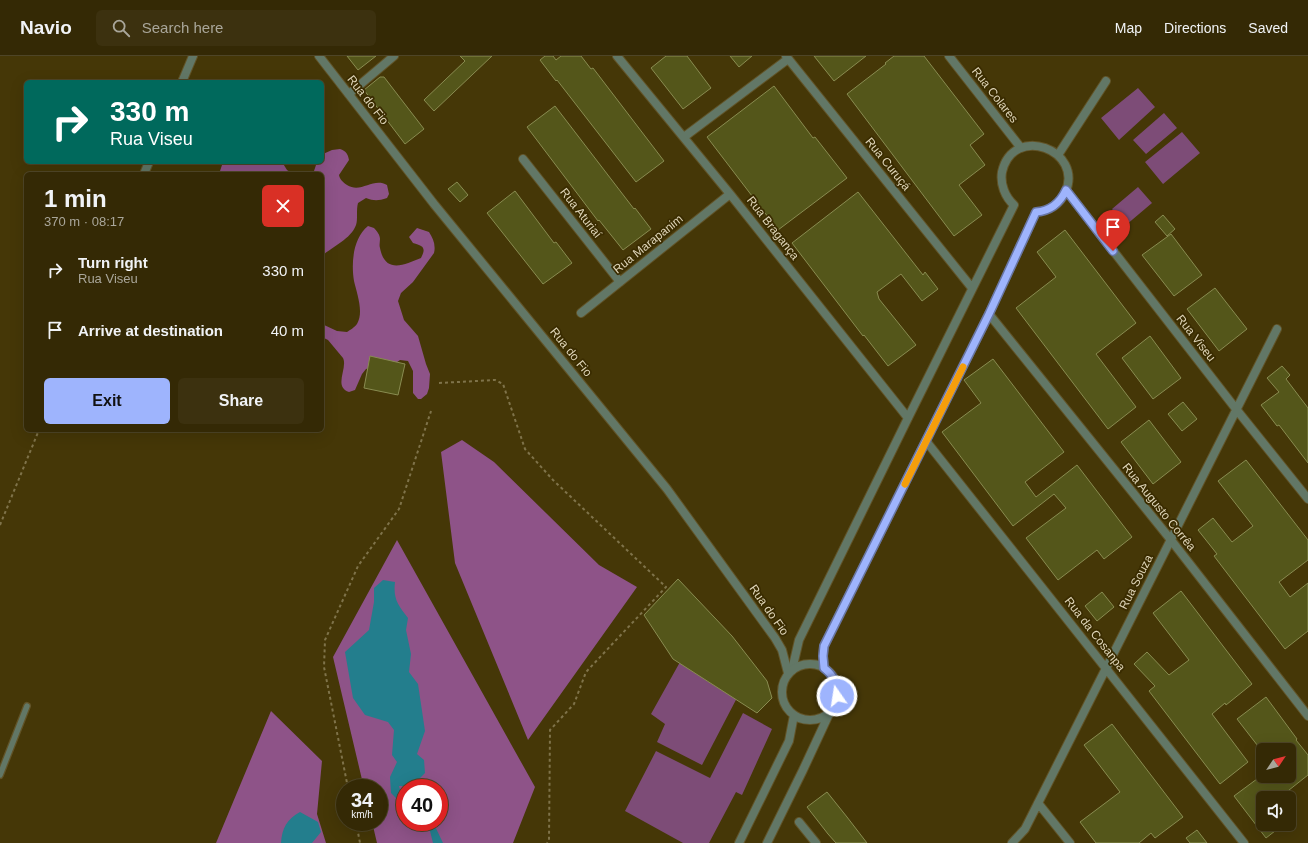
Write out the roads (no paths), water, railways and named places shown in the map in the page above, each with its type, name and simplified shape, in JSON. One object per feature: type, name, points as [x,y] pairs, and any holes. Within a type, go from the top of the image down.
[{"type":"street","points":[[183,80],[193,56]]},
{"type":"street","name":"Rua do Fio","points":[[319,56],[434,204],[667,489],[775,638],[782,650],[790,672]]},
{"type":"street","points":[[349,94],[394,56]]},
{"type":"street","name":"Rua Bragança","points":[[616,56],[730,194],[908,418]]},
{"type":"street","name":"Rua Colares","points":[[949,56],[1021,148]]},
{"type":"street","points":[[684,137],[787,57]]},
{"type":"street","name":"Rua Curuçá","points":[[787,57],[972,288]]},
{"type":"street","points":[[1058,155],[1106,81]]},
{"type":"street","points":[[824,668],[824,646],[989,314],[1036,212],[1056,205],[1063,197],[1066,190],[1068,174],[1065,164],[1058,155],[1046,148],[1036,146],[1021,148],[1009,158],[1004,167],[1002,176],[1003,188],[1007,198],[1014,205],[799,640],[790,672],[783,684],[782,695],[786,706],[794,715],[801,719],[813,720],[824,716],[830,711]]},
{"type":"street","name":"Rua Aturiaí","points":[[523,159],[620,282]]},
{"type":"street","name":"Rua Viseu","points":[[1066,190],[1308,499]]},
{"type":"street","name":"Rua Marapanim","points":[[581,313],[730,194]]},
{"type":"street","name":"Rua Augusto Corrêa","points":[[989,314],[1171,540],[1308,716]]},
{"type":"street","name":"Rua Souza","points":[[1012,843],[1025,829],[1277,328]]},
{"type":"street","name":"Rua da Cosanpa","points":[[926,441],[1244,843]]},
{"type":"street","points":[[767,843],[804,770],[830,711],[835,704],[837,696],[837,688],[833,676],[824,668],[808,664],[799,666],[790,672]]},
{"type":"street","points":[[738,843],[790,741],[794,715]]},
{"type":"street","points":[[1038,803],[1070,843]]},
{"type":"street","points":[[799,822],[816,843]]},
{"type":"lane","points":[[0,775],[27,706]]},
{"type":"water","points":[[383,580],[395,582],[397,602],[408,618],[406,630],[411,654],[409,672],[418,684],[425,731],[417,754],[424,760],[425,773],[419,779],[396,779],[396,798],[391,793],[390,777],[397,762],[392,755],[394,730],[388,722],[365,715],[353,698],[345,652],[369,630],[374,602],[374,588]]},
{"type":"water","points":[[300,812],[318,822],[321,832],[312,843],[281,843],[286,824]]},
{"type":"water","points":[[430,831],[437,831],[443,843],[433,843]]}]
